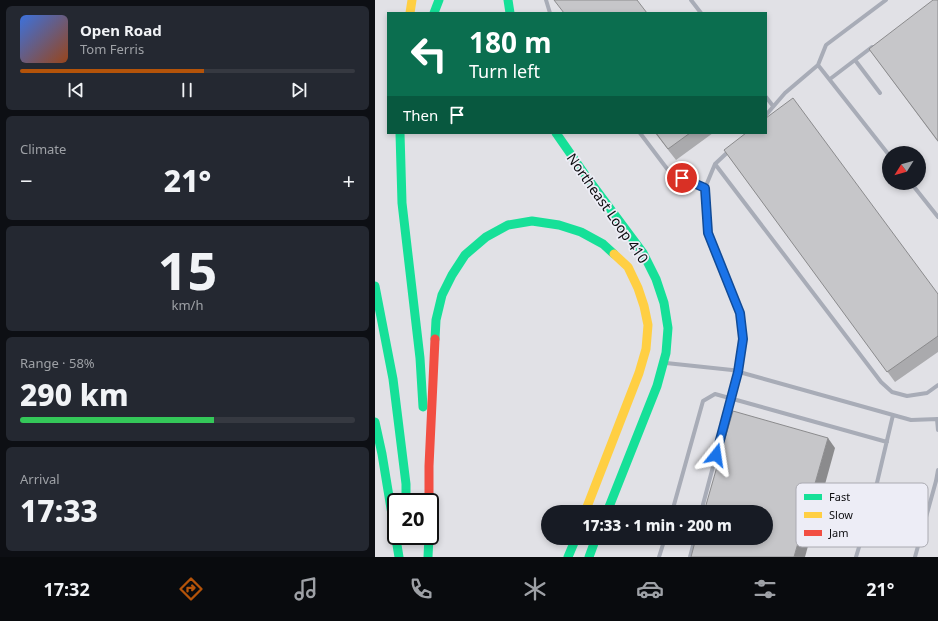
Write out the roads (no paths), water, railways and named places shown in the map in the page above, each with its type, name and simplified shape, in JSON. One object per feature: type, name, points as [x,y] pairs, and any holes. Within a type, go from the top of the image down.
[{"type":"main road","points":[[410,12],[412,0]]},
{"type":"main road","points":[[434,12],[439,0]]},
{"type":"main road","points":[[508,0],[510,12]]},
{"type":"main road","points":[[400,134],[402,203],[429,466]]},
{"type":"main road","name":"Northeast Loop 410","points":[[557,134],[587,179],[643,253],[656,279],[664,303],[668,328],[666,353],[657,386],[610,505]]},
{"type":"main road","points":[[429,493],[436,320],[442,295],[452,275],[465,255],[486,237],[509,225],[532,221],[559,225],[581,232],[603,244],[628,267],[645,306],[648,325],[646,349],[639,373],[588,505]]},
{"type":"main road","points":[[375,286],[393,379],[406,493]]},
{"type":"main road","points":[[375,422],[382,454],[399,557]]},
{"type":"main road","points":[[428,557],[429,545]]},
{"type":"main road","points":[[568,557],[573,545]]},
{"type":"main road","points":[[589,557],[593,545]]},
{"type":"lane","points":[[546,0],[550,12]]},
{"type":"lane","points":[[691,0],[700,12]]},
{"type":"lane","points":[[767,114],[785,93],[818,65],[826,45],[886,0]]},
{"type":"lane","points":[[830,80],[874,46]]},
{"type":"lane","points":[[855,60],[880,93]]},
{"type":"lane","points":[[818,65],[882,146]]},
{"type":"lane","points":[[767,98],[773,106]]},
{"type":"lane","points":[[641,134],[671,174],[705,188]]},
{"type":"lane","points":[[703,505],[738,372],[743,339],[740,313],[708,233],[705,188],[715,164],[732,148]]},
{"type":"lane","points":[[715,164],[881,382],[892,392],[907,396],[927,393],[938,385]]},
{"type":"lane","points":[[917,190],[938,217]]},
{"type":"lane","points":[[663,362],[732,370],[911,420],[937,419],[938,430]]},
{"type":"lane","points":[[674,505],[703,401],[715,394],[887,442]]},
{"type":"lane","points":[[877,483],[893,415]]},
{"type":"lane","points":[[928,510],[938,470]]},
{"type":"lane","points":[[659,557],[663,545]]},
{"type":"lane","points":[[690,557],[693,545]]},
{"type":"lane","points":[[856,557],[859,547]]},
{"type":"lane","points":[[915,557],[918,547]]}]
